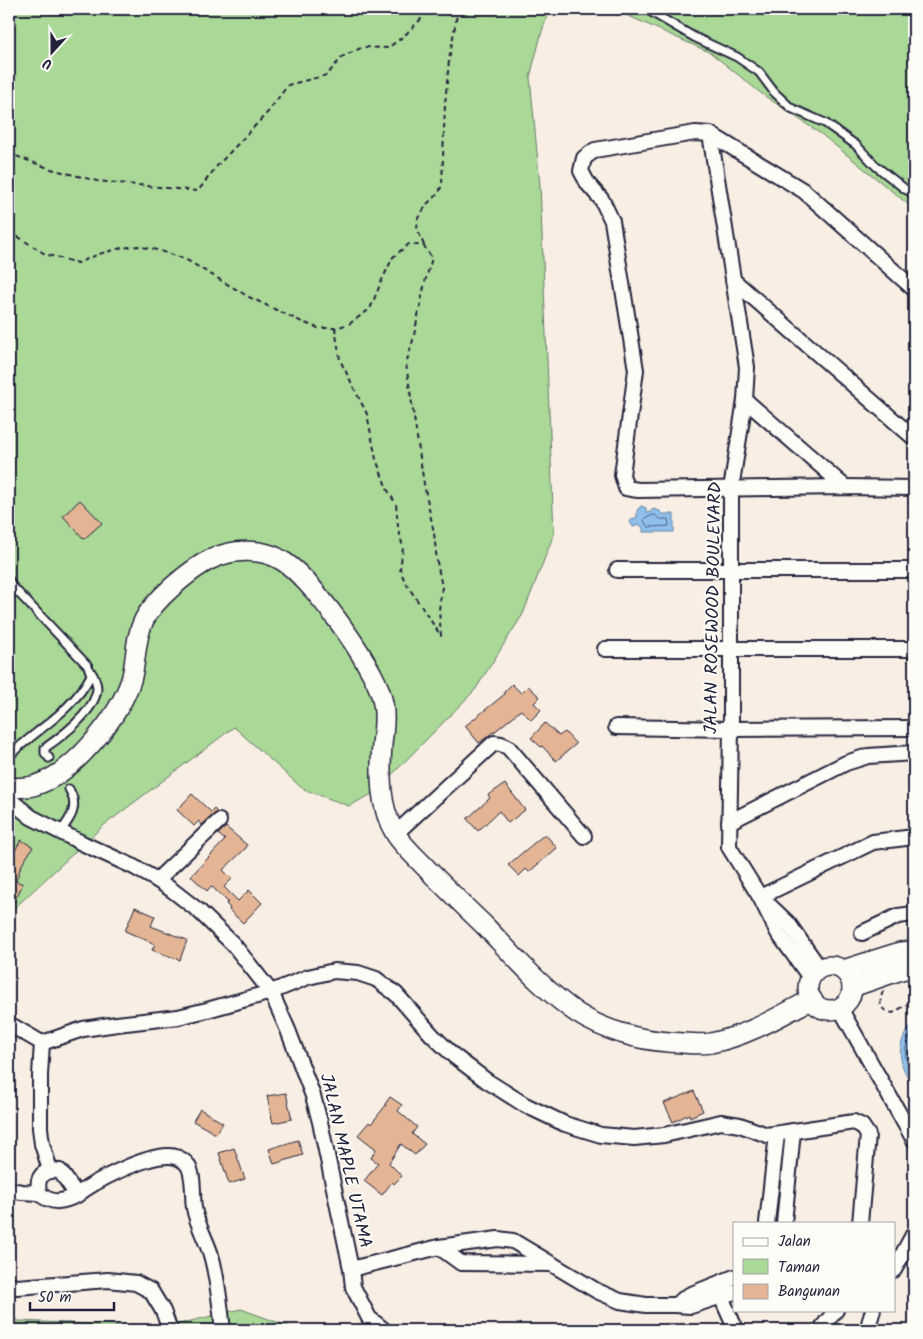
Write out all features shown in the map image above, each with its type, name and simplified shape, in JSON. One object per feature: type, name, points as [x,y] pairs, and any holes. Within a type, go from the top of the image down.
[{"type":"street","points":[[914,289],[804,191],[710,134],[695,133],[595,150],[584,158],[581,170],[588,184],[602,200],[612,221],[636,370],[622,475],[626,488],[638,490],[914,488]]},
{"type":"street","name":"JALAN ROSEWOOD BOULEVARD","points":[[710,134],[747,367],[745,400],[731,489],[729,846],[760,897],[778,933],[815,974]]},
{"type":"street","points":[[732,280],[914,438]]},
{"type":"street","points":[[745,400],[845,487]]},
{"type":"street","points":[[9,787],[34,786],[61,774],[107,726],[123,701],[132,677],[137,640],[145,618],[160,598],[191,570],[214,557],[236,552],[259,552],[280,559],[295,570],[321,599],[352,641],[371,671],[381,696],[384,718],[381,760],[382,791],[386,814],[395,834],[418,860],[548,990],[578,1014],[612,1030],[646,1040],[680,1043],[710,1043],[740,1034],[762,1025],[812,999]]},
{"type":"street","points":[[617,570],[914,570]]},
{"type":"street","points":[[605,649],[914,649]]},
{"type":"street","points":[[616,727],[731,729],[914,728]]},
{"type":"street","points":[[395,834],[494,743],[508,747],[584,836]]},
{"type":"street","points":[[730,822],[846,763],[868,756],[914,754]]},
{"type":"street","name":"JALAN MAPLE UTAMA","points":[[9,798],[31,817],[158,880],[199,911],[219,930],[271,992],[288,1030],[313,1096],[351,1269],[439,1248],[498,1239],[513,1241],[597,1291],[620,1301],[646,1306],[691,1306],[718,1291],[733,1278]]},
{"type":"street","points":[[158,880],[219,821]]},
{"type":"street","points":[[760,897],[873,842],[914,837]]},
{"type":"street","points":[[862,933],[898,916],[914,914]]},
{"type":"street","points":[[843,970],[900,952],[914,951]]},
{"type":"street","points":[[826,966],[843,970],[848,975],[852,987],[849,999],[840,1008],[824,1009],[812,999],[809,986],[815,974],[826,966]]},
{"type":"street","points":[[852,987],[904,970],[914,969]]},
{"type":"street","points":[[9,1024],[42,1043],[83,1029],[178,1017],[207,1010],[271,992],[308,977],[334,971],[358,973],[376,979],[396,994],[432,1035],[454,1056],[487,1081],[525,1105],[565,1124],[601,1135],[634,1138],[664,1135],[721,1122],[740,1125],[767,1135],[854,1122],[862,1126],[868,1135],[860,1222]]},
{"type":"street","points":[[840,1008],[914,1140]]},
{"type":"street","points":[[42,1043],[40,1128],[42,1144],[50,1170]]},
{"type":"street","points":[[784,1222],[794,1131]]},
{"type":"street","points":[[767,1222],[777,1134]]},
{"type":"street","points":[[9,1190],[39,1193],[47,1200],[64,1200],[112,1174],[140,1162],[157,1157],[178,1157],[187,1164],[191,1175],[196,1215],[204,1241],[210,1252],[218,1283],[223,1330]]},
{"type":"street","points":[[39,1193],[38,1183],[42,1174],[50,1170],[60,1171],[78,1194]]},
{"type":"street","points":[[896,1266],[914,1233]]},
{"type":"street","points":[[439,1248],[461,1263],[552,1264]]},
{"type":"street","points":[[351,1269],[353,1287],[369,1318],[384,1330]]},
{"type":"street","points":[[9,1285],[17,1287],[108,1280],[136,1283],[151,1291],[164,1311],[170,1330]]},
{"type":"street","points":[[718,1291],[736,1330]]},
{"type":"street","name":"JALAN MAPLE UTAMA","points":[[718,1291],[733,1292]]},
{"type":"street","points":[[820,1330],[834,1312]]},
{"type":"street","points":[[867,1330],[872,1312]]},
{"type":"lane","points":[[646,9],[694,37],[737,57],[759,72],[774,92],[791,108],[825,123],[856,145],[883,172],[914,194]]},
{"type":"lane","points":[[9,580],[12,586],[88,666],[95,679],[97,689],[93,701],[66,732],[45,748],[45,753],[49,758]]},
{"type":"lane","points":[[9,756],[12,747],[62,712],[78,696],[91,675],[88,666]]},
{"type":"lane","points":[[60,832],[69,821],[74,810],[73,797],[69,789]]},
{"type":"path","points":[[9,151],[16,156],[51,169],[97,181],[198,191],[217,166],[268,112],[288,85],[326,74],[342,57],[363,47],[388,48],[405,35],[428,12],[437,9]]},
{"type":"path","points":[[335,328],[340,360],[367,414],[376,459],[396,504],[403,548],[400,569],[405,582],[441,636],[439,610],[442,587],[406,364],[432,258],[424,246],[417,229],[418,218],[428,203],[439,193],[442,184],[449,60],[458,9]]},
{"type":"path","points":[[9,234],[17,236],[44,254],[78,263],[99,254],[121,248],[138,246],[158,250],[185,259],[249,297],[318,328],[335,328],[349,324],[370,309],[393,257],[409,244],[424,246]]},
{"type":"path","points":[[881,977],[884,986],[880,1002],[886,1012],[893,1013],[914,1000]]},
{"type":"green space","points":[[9,9],[550,9],[530,77],[540,185],[554,534],[523,614],[475,690],[374,793],[349,806],[303,789],[234,727],[103,826],[9,913]]},
{"type":"green space","points":[[593,9],[914,9],[914,209],[821,134],[762,94],[711,53],[622,13]]},
{"type":"green space","points":[[241,1309],[299,1330],[9,1330],[9,1315],[19,1321],[166,1327]]},
{"type":"water","points":[[641,506],[646,508],[647,513],[653,509],[660,511],[661,514],[674,514],[674,532],[643,532],[643,528],[639,524],[633,527],[630,522],[637,517],[637,510]]},
{"type":"water","points":[[914,1024],[914,1084],[904,1070],[900,1054],[904,1037]]},
{"type":"building","points":[[80,500],[102,523],[84,539],[63,516]]},
{"type":"building","points":[[512,684],[521,693],[528,686],[540,697],[534,703],[541,710],[531,720],[521,710],[479,743],[465,726],[505,694],[504,692]]},
{"type":"building","points":[[545,723],[559,736],[565,732],[576,744],[556,761],[542,746],[531,738]]},
{"type":"building","points":[[505,784],[525,810],[508,823],[499,811],[478,831],[467,819],[490,798],[488,795]]},
{"type":"building","points":[[192,794],[211,812],[214,809],[217,812],[202,825],[199,821],[194,826],[177,810]]},
{"type":"building","points":[[226,827],[247,845],[223,870],[232,879],[224,887],[238,901],[249,890],[262,903],[243,923],[229,910],[230,908],[226,904],[228,902],[211,886],[207,891],[191,876],[225,840],[218,834]]},
{"type":"building","points":[[545,834],[557,848],[529,872],[526,869],[519,876],[508,865]]},
{"type":"building","points":[[21,840],[33,847],[21,866],[16,881],[23,884],[9,912],[9,861]]},
{"type":"building","points":[[135,907],[155,916],[151,926],[187,940],[180,960],[152,950],[155,944],[125,931]]},
{"type":"building","points":[[694,1091],[703,1111],[690,1117],[689,1114],[673,1122],[664,1103]]},
{"type":"building","points":[[286,1093],[292,1119],[273,1123],[267,1096]]},
{"type":"building","points":[[390,1097],[402,1105],[398,1111],[417,1127],[412,1134],[425,1144],[415,1155],[401,1144],[389,1163],[402,1176],[394,1184],[392,1182],[382,1195],[364,1181],[378,1163],[371,1158],[376,1149],[358,1135],[369,1122],[371,1124]]},
{"type":"building","points":[[200,1109],[223,1123],[216,1134],[193,1121]]},
{"type":"building","points":[[298,1140],[303,1155],[274,1164],[269,1149]]},
{"type":"building","points":[[234,1148],[245,1179],[229,1184],[219,1153]]}]
